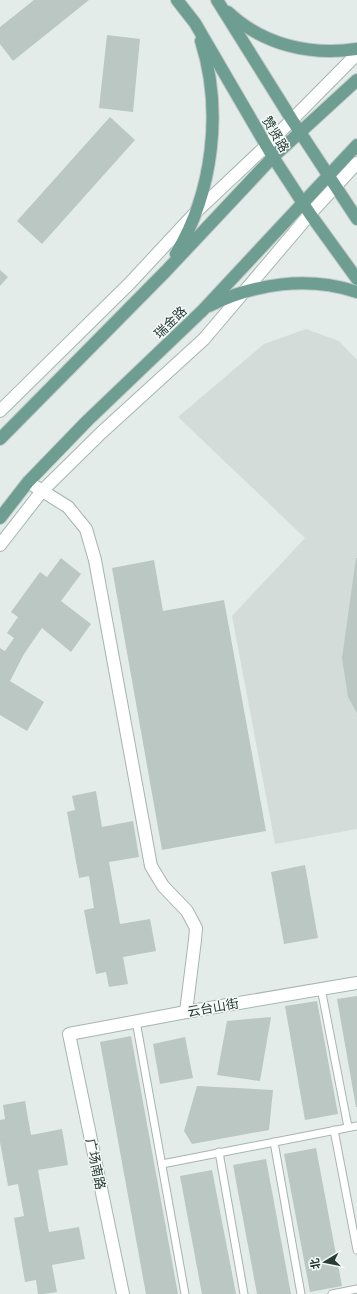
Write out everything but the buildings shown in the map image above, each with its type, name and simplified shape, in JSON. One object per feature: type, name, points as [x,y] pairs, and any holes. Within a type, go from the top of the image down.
[{"type":"main road","name":"赞贤路","points":[[177,0],[195,23],[266,146],[303,204],[357,279]]},
{"type":"main road","name":"赞贤路","points":[[218,2],[292,120],[357,219]]},
{"type":"main road","points":[[218,2],[233,17],[265,38],[301,50],[340,52],[357,50]]},
{"type":"main road","points":[[166,271],[192,222],[202,195],[212,140],[211,93],[208,69],[195,23]]},
{"type":"main road","points":[[0,439],[166,271],[273,157],[357,80]]},
{"type":"main road","name":"瑞金路","points":[[0,518],[28,482],[87,421],[203,310],[303,204],[332,181],[357,144]]},
{"type":"main road","points":[[203,310],[221,300],[244,292],[273,286],[299,284],[335,287],[357,292]]},
{"type":"street","points":[[0,410],[130,283],[196,212],[266,146],[357,54]]},
{"type":"street","points":[[0,545],[42,491],[204,339],[310,214],[332,181],[357,163]]},
{"type":"street","points":[[28,482],[68,507],[86,529],[95,560],[151,866],[163,886],[187,911],[196,928],[186,1012]]},
{"type":"street","name":"云台山街","points":[[69,1034],[186,1012],[357,983]]},
{"type":"street","name":"广场南路","points":[[69,1034],[123,1294]]},
{"type":"lane","points":[[322,988],[348,1127]]},
{"type":"lane","points":[[136,1021],[185,1294]]},
{"type":"lane","points":[[162,1164],[357,1126]]},
{"type":"lane","points":[[334,1130],[357,1250]]},
{"type":"lane","points":[[274,1142],[301,1294]]},
{"type":"lane","points":[[219,1152],[244,1294]]},
{"type":"lane","points":[[332,1294],[357,1289]]},
{"type":"shaded area","points":[[306,329],[339,341],[357,360],[357,829],[275,844],[232,616],[305,538],[178,417],[264,344]]}]
